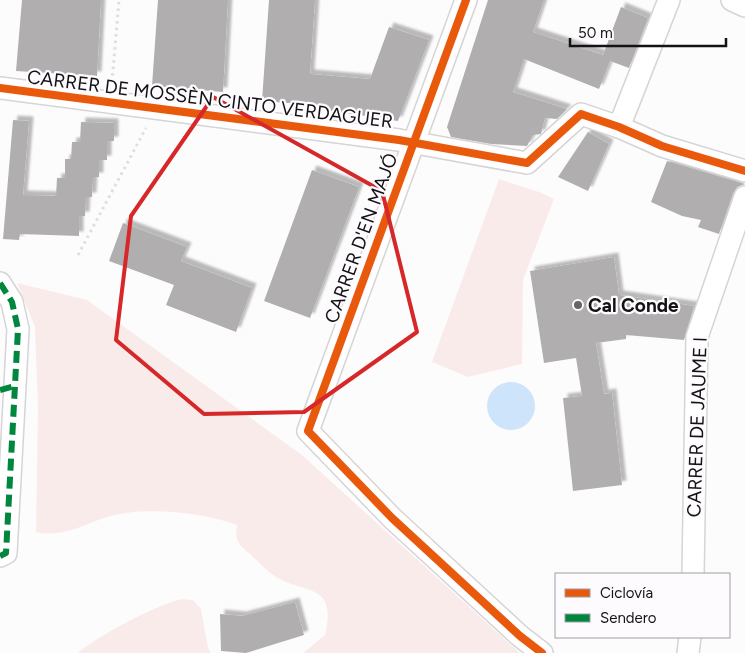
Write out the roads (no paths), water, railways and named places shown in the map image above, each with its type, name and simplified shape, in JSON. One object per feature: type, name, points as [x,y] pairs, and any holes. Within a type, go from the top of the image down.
[{"type":"street","name":"CARRER D'EN MAJÓ","points":[[466,0],[308,431],[392,518],[520,636],[542,653]]},
{"type":"street","points":[[619,127],[669,0]]},
{"type":"street","points":[[732,0],[745,6]]},
{"type":"street","name":"CARRER DE MOSSÈN CINTO VERDAGUER","points":[[0,88],[413,142],[527,163],[580,114],[619,127],[662,146],[745,171]]},
{"type":"street","name":"CARRER DE JAUME I","points":[[693,573],[697,337],[745,197]]},
{"type":"street","points":[[0,283],[12,302],[18,329],[8,388],[3,555]]},
{"type":"street","points":[[688,653],[690,638]]},
{"type":"water","points":[[506,382],[516,382],[525,386],[531,392],[535,406],[531,420],[525,426],[516,430],[506,430],[497,426],[491,420],[487,411],[487,401],[491,392],[497,386]]},
{"type":"place","name":"Cal Conde","points":[[578,305]]}]
